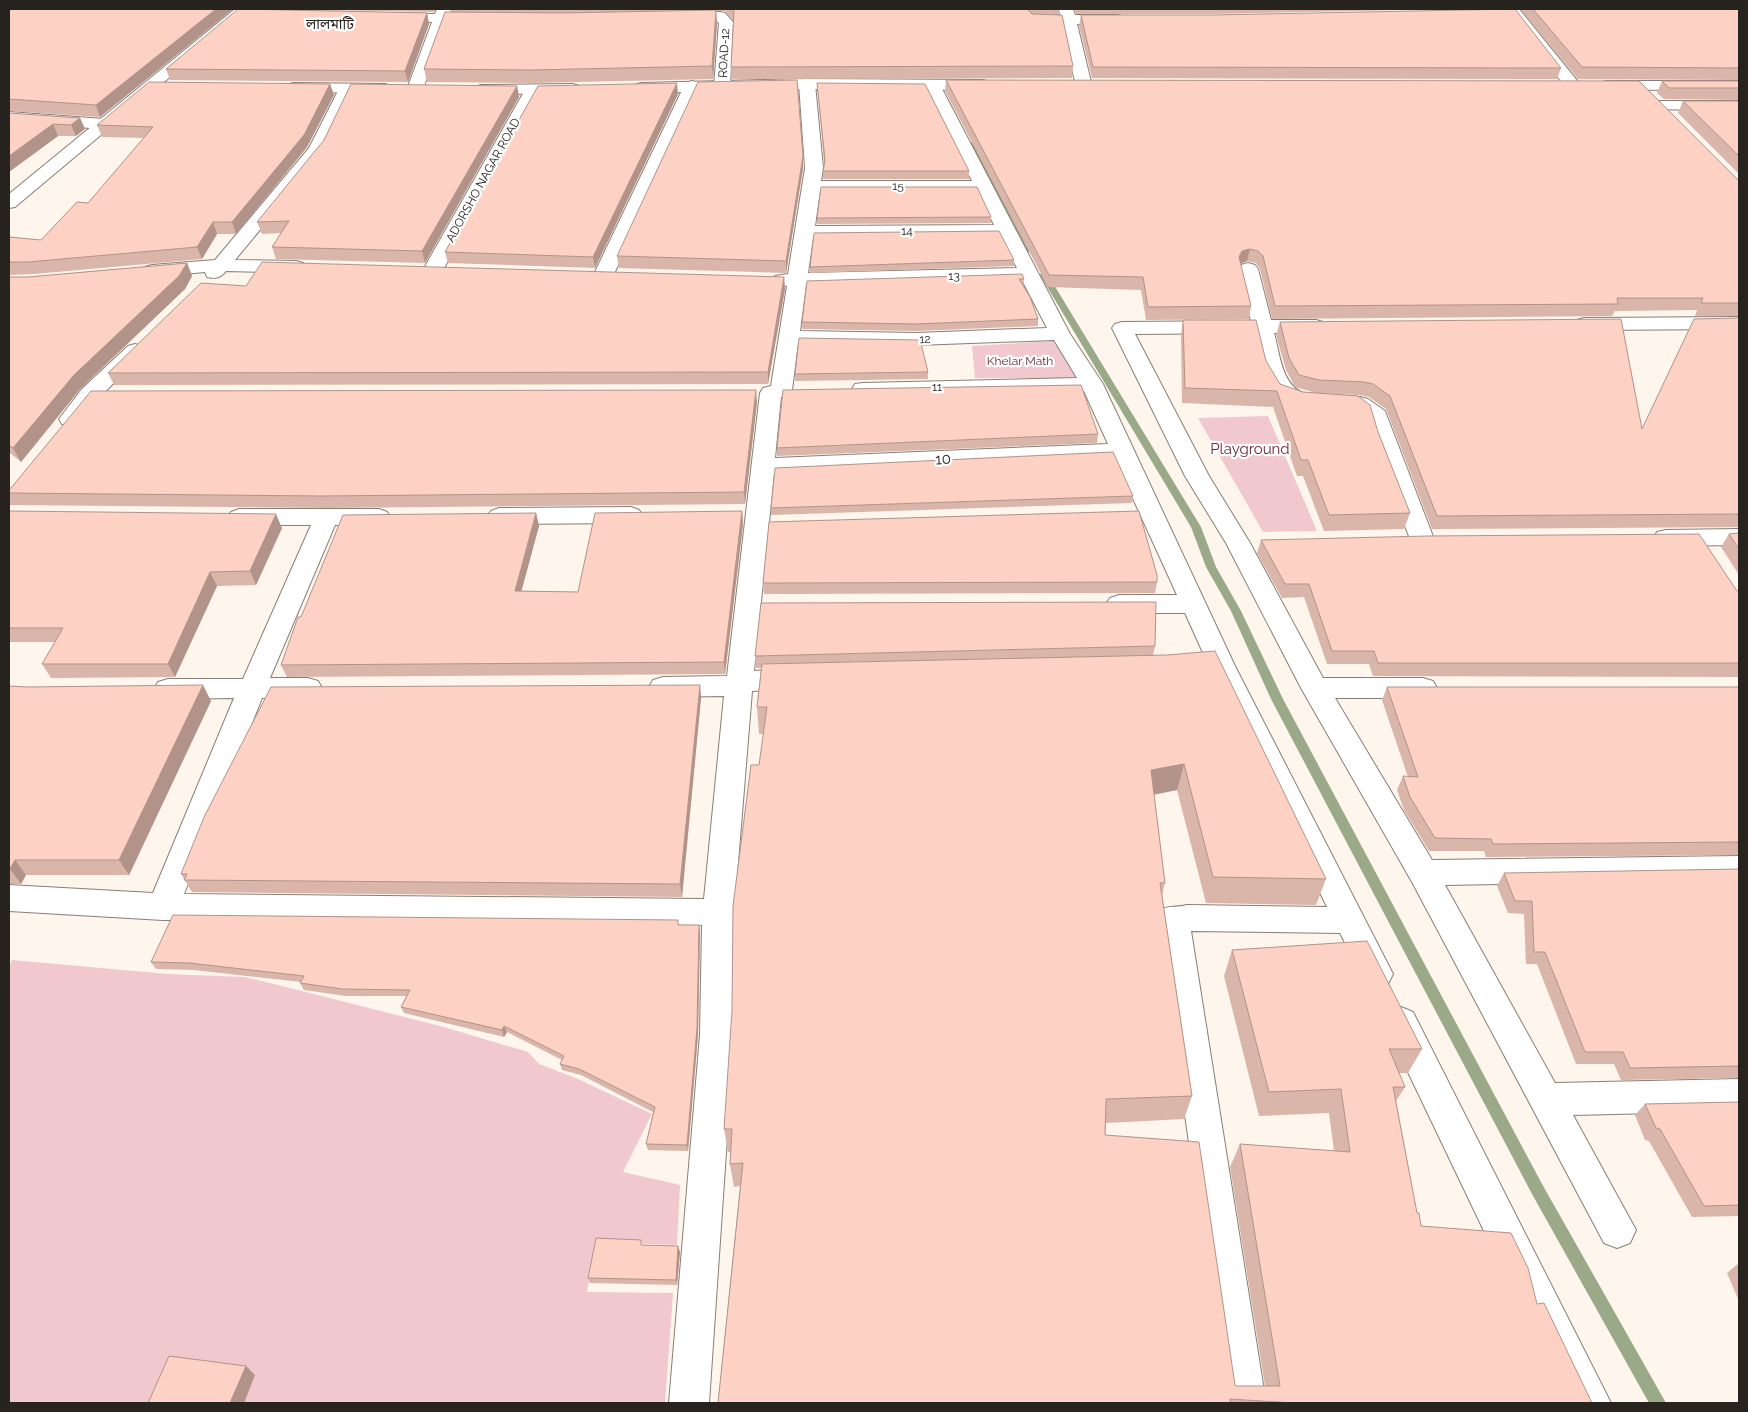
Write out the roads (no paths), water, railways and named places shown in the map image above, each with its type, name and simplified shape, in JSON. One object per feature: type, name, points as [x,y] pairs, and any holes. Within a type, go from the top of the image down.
[{"type":"street","points":[[1496,14],[1514,11],[1573,86]]},
{"type":"street","points":[[9,203],[149,87],[250,13]]},
{"type":"street","points":[[415,89],[442,13]]},
{"type":"street","points":[[373,17],[442,13],[498,19]]},
{"type":"street","points":[[1036,20],[1068,14],[1135,19]]},
{"type":"street","points":[[1068,14],[1084,86]]},
{"type":"street","name":"ROAD-12","points":[[661,18],[720,16],[726,22],[722,86]]},
{"type":"street","points":[[689,1403],[716,1035],[718,912],[739,686],[757,605],[757,519],[763,466],[776,392],[790,337],[814,168],[807,84]]},
{"type":"street","points":[[623,88],[807,84],[998,86]]},
{"type":"street","points":[[932,85],[1060,334],[1092,384],[1222,666],[1443,1104],[1518,1262],[1591,1403]]},
{"type":"street","points":[[604,274],[692,86]]},
{"type":"street","points":[[1065,86],[1104,86]]},
{"type":"street","points":[[1553,86],[1739,86]]},
{"type":"street","points":[[1638,86],[1672,120]]},
{"type":"street","points":[[149,87],[169,88]]},
{"type":"street","points":[[278,88],[434,89]]},
{"type":"street","points":[[202,285],[223,265],[317,150],[347,89]]},
{"type":"street","points":[[464,89],[593,89]]},
{"type":"street","name":"ADORSHO NAGAR ROAD","points":[[433,270],[533,90]]},
{"type":"street","points":[[1659,106],[1739,106]]},
{"type":"street","points":[[9,117],[104,124]]},
{"type":"street","name":"15","points":[[810,186],[985,186]]},
{"type":"street","name":"14","points":[[805,232],[1008,230]]},
{"type":"street","points":[[134,273],[223,265],[318,267]]},
{"type":"street","points":[[1248,269],[1275,376],[1285,392],[1299,399],[1360,404],[1377,416],[1386,447],[1423,539]]},
{"type":"street","name":"13","points":[[760,279],[798,281],[879,277],[1028,274]]},
{"type":"street","points":[[1560,324],[1739,323]]},
{"type":"street","points":[[1331,326],[1122,328],[1197,476],[1253,543],[1316,688],[1423,873],[1617,1230]]},
{"type":"street","name":"12","points":[[790,337],[916,339],[1060,334]]},
{"type":"street","points":[[59,433],[90,394],[146,340]]},
{"type":"street","name":"11","points":[[840,389],[1092,384]]},
{"type":"street","points":[[90,394],[120,394]]},
{"type":"street","name":"10","points":[[763,466],[1122,450]]},
{"type":"street","points":[[1124,513],[1150,512]]},
{"type":"street","points":[[473,516],[650,515]]},
{"type":"street","points":[[217,517],[404,517]]},
{"type":"street","points":[[163,907],[252,688],[326,518]]},
{"type":"street","points":[[1641,538],[1739,537]]},
{"type":"street","points":[[1701,538],[1715,560]]},
{"type":"street","points":[[1098,604],[1192,604]]},
{"type":"street","points":[[1196,668],[1222,666]]},
{"type":"street","points":[[640,687],[739,686],[747,681],[762,679],[825,677]]},
{"type":"street","points":[[145,689],[332,688]]},
{"type":"street","points":[[1316,688],[1444,688]]},
{"type":"street","points":[[1423,873],[1739,868]]},
{"type":"street","points":[[9,898],[163,907],[718,912]]},
{"type":"street","points":[[1246,1403],[1173,920],[1187,918],[1350,920]]},
{"type":"street","points":[[1547,1099],[1739,1095]]},
{"type":"waterway","points":[[971,144],[1029,251]]},
{"type":"waterway","points":[[1044,275],[1196,527],[1211,567],[1236,611],[1277,699],[1537,1189],[1658,1403]]},
{"type":"district","name":"লালমাটি","points":[[330,24]]},
{"type":"park label","name":"Khelar Math","points":[[1020,361]]},
{"type":"park label","name":"Playground","points":[[1250,449]]}]
